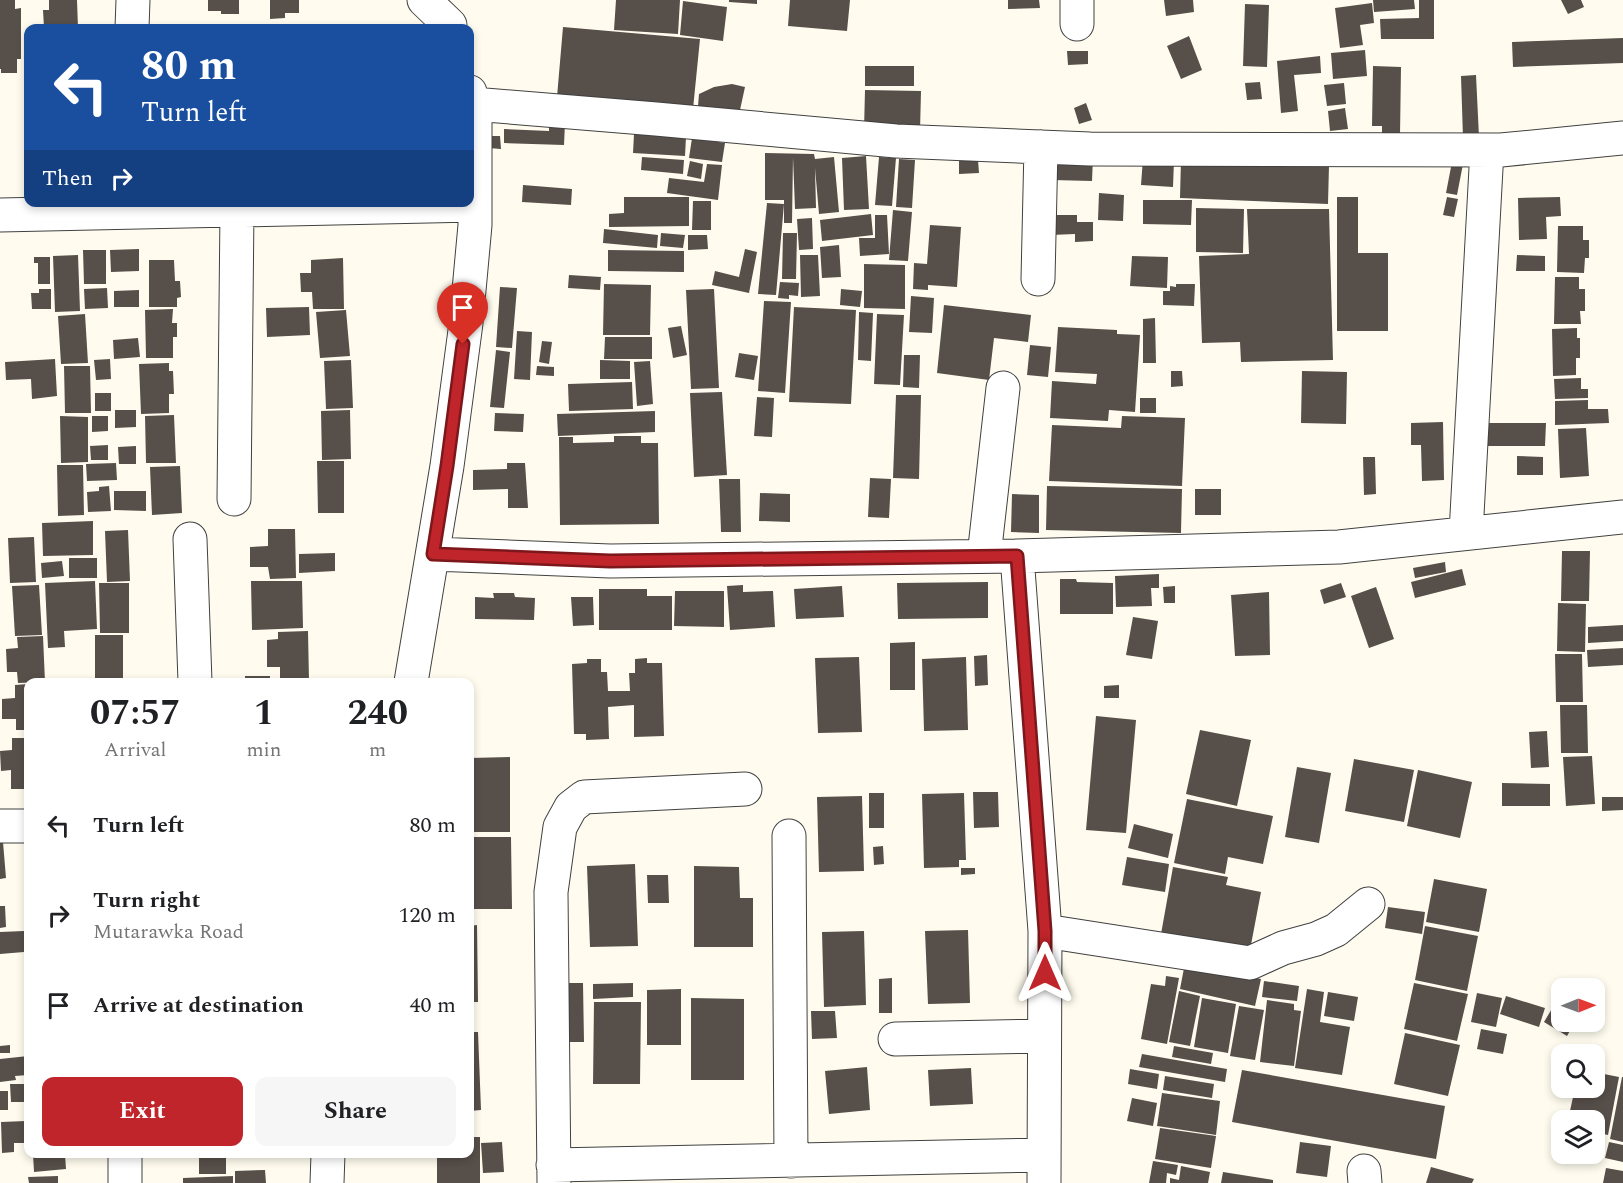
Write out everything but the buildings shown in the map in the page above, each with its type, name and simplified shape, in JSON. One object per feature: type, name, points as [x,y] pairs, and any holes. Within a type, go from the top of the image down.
[{"type":"street","points":[[132,24],[133,0]]},
{"type":"street","points":[[424,0],[450,18]]},
{"type":"street","points":[[474,98],[656,119],[896,141],[1090,149],[1487,150],[1623,138]]},
{"type":"street","points":[[412,678],[447,466],[466,323],[475,225],[474,110]]},
{"type":"street","points":[[1038,279],[1041,147]]},
{"type":"street","points":[[1466,533],[1487,150]]},
{"type":"street","points":[[0,215],[128,208],[237,210],[379,207]]},
{"type":"street","points":[[234,499],[237,210]]},
{"type":"street","points":[[984,556],[1003,388]]},
{"type":"street","points":[[433,554],[610,561],[1017,556],[1339,547],[1623,517]]},
{"type":"street","points":[[190,539],[195,678]]},
{"type":"street","points":[[745,789],[584,797],[571,807],[560,826],[551,892],[554,1174],[790,1161],[1044,1169],[1045,931],[1017,556]]},
{"type":"street","points":[[0,826],[24,826]]},
{"type":"street","points":[[789,836],[790,1161]]},
{"type":"street","points":[[1045,931],[1250,963],[1283,948],[1316,939],[1336,930],[1368,904]]},
{"type":"street","points":[[895,1039],[1044,1036]]},
{"type":"street","points":[[125,1158],[125,1183]]},
{"type":"street","points":[[327,1183],[328,1158]]},
{"type":"route","points":[[463,344],[433,554],[610,561],[1017,556],[1045,931],[1045,973]]}]
